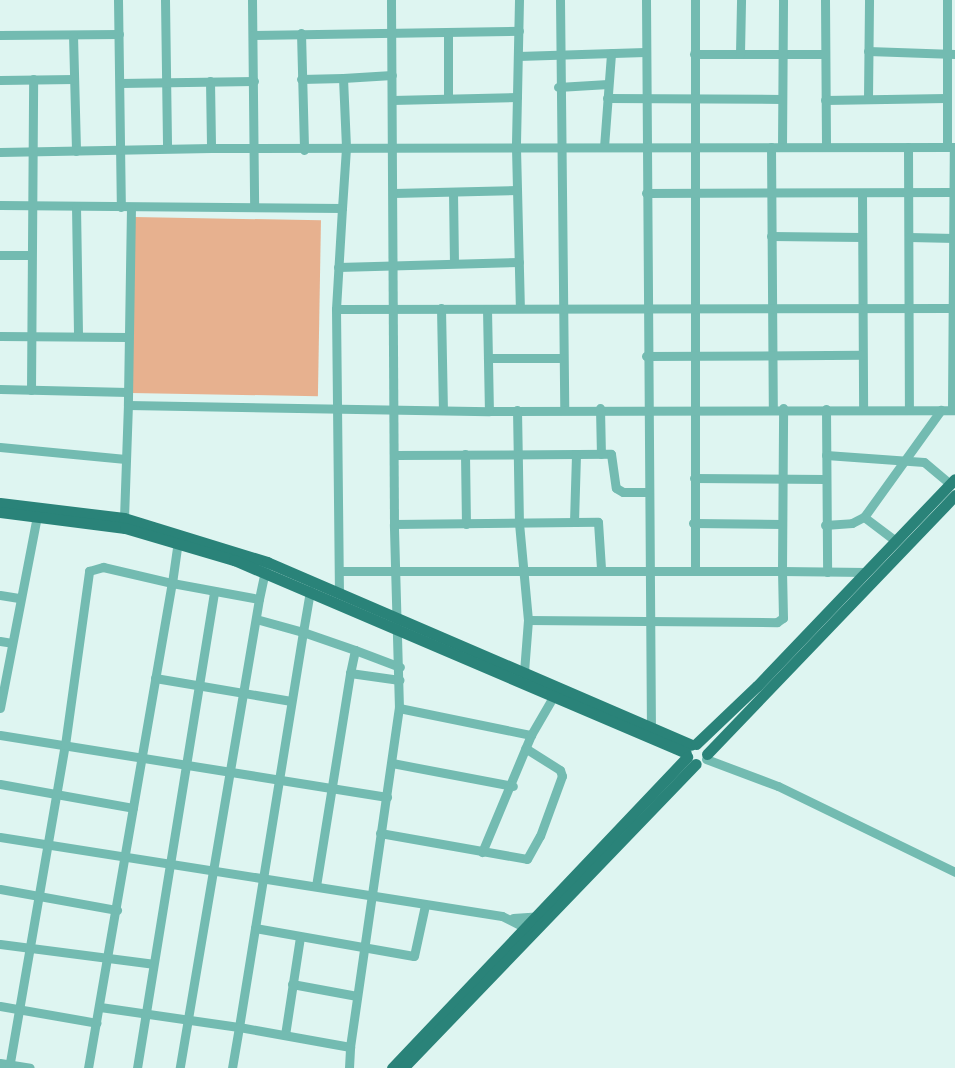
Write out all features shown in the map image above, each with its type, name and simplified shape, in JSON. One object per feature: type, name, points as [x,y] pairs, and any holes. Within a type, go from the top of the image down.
[{"type":"main road","points":[[392,1068],[690,750],[896,541],[954,486]]},
{"type":"main road","points":[[403,1068],[549,921],[703,759],[954,486]]},
{"type":"main road","points":[[0,503],[125,528],[178,541],[266,567],[310,590],[524,672],[650,728],[703,759]]},
{"type":"main road","points":[[0,512],[38,510],[124,518],[266,567],[339,593],[399,624],[553,697],[690,750],[703,745],[703,759]]},
{"type":"street","points":[[118,0],[122,150],[121,207]]},
{"type":"street","points":[[166,0],[167,148]]},
{"type":"street","points":[[252,0],[254,35],[254,207]]},
{"type":"street","points":[[349,1068],[350,1047],[380,834],[400,708],[399,624],[394,524],[395,409],[391,0]]},
{"type":"street","points":[[519,0],[516,148],[520,308]]},
{"type":"street","points":[[560,0],[558,87],[564,409]]},
{"type":"street","points":[[646,0],[646,408],[650,728]]},
{"type":"street","points":[[695,0],[693,98],[695,570]]},
{"type":"street","points":[[740,54],[741,0]]},
{"type":"street","points":[[782,147],[783,0]]},
{"type":"street","points":[[825,0],[826,146]]},
{"type":"street","points":[[868,98],[869,0]]},
{"type":"street","points":[[128,405],[337,410],[488,411],[600,408],[954,410],[954,192],[952,147],[946,98],[951,54],[947,0]]},
{"type":"street","points":[[254,35],[519,31]]},
{"type":"street","points":[[448,32],[448,98]]},
{"type":"street","points":[[301,33],[304,150]]},
{"type":"street","points":[[0,35],[119,34]]},
{"type":"street","points":[[73,35],[76,151]]},
{"type":"street","points":[[868,51],[951,54]]},
{"type":"street","points":[[518,56],[646,52]]},
{"type":"street","points":[[604,147],[611,53]]},
{"type":"street","points":[[694,54],[825,54]]},
{"type":"street","points":[[301,79],[392,75]]},
{"type":"street","points":[[339,593],[336,309],[346,148],[343,78]]},
{"type":"street","points":[[31,390],[30,205],[33,79]]},
{"type":"street","points":[[0,80],[74,79]]},
{"type":"street","points":[[120,82],[254,81]]},
{"type":"street","points":[[210,82],[211,148]]},
{"type":"street","points":[[558,87],[608,84]]},
{"type":"street","points":[[392,100],[517,97]]},
{"type":"street","points":[[608,98],[782,99]]},
{"type":"street","points":[[825,100],[946,98]]},
{"type":"street","points":[[0,152],[167,148],[304,150],[346,148],[645,146],[694,148],[952,147]]},
{"type":"street","points":[[771,147],[773,408]]},
{"type":"street","points":[[908,147],[909,410]]},
{"type":"street","points":[[393,193],[517,190]]},
{"type":"street","points":[[453,192],[454,264]]},
{"type":"street","points":[[646,193],[954,192]]},
{"type":"street","points":[[862,193],[861,307],[863,408]]},
{"type":"street","points":[[0,205],[342,208]]},
{"type":"street","points":[[76,206],[78,336]]},
{"type":"street","points":[[124,518],[131,207]]},
{"type":"street","points":[[772,236],[862,237]]},
{"type":"street","points":[[909,237],[954,238]]},
{"type":"street","points":[[0,255],[30,255]]},
{"type":"street","points":[[338,267],[519,262]]},
{"type":"street","points":[[336,309],[394,310],[647,306],[693,308],[954,308]]},
{"type":"street","points":[[441,308],[443,410]]},
{"type":"street","points":[[487,308],[488,411]]},
{"type":"street","points":[[0,336],[128,337]]},
{"type":"street","points":[[646,356],[862,355]]},
{"type":"street","points":[[488,358],[563,358]]},
{"type":"street","points":[[0,389],[128,392]]},
{"type":"street","points":[[600,408],[601,454]]},
{"type":"street","points":[[528,620],[780,622],[783,408]]},
{"type":"street","points":[[826,409],[825,525],[827,572]]},
{"type":"street","points":[[517,410],[519,523],[528,620],[524,672]]},
{"type":"street","points":[[825,525],[852,524],[864,517],[941,410]]},
{"type":"street","points":[[0,448],[125,459]]},
{"type":"street","points":[[465,454],[466,524]]},
{"type":"street","points":[[395,455],[613,455],[614,484],[619,490],[648,492]]},
{"type":"street","points":[[574,522],[576,455]]},
{"type":"street","points":[[826,455],[906,459],[929,464],[954,486]]},
{"type":"street","points":[[694,478],[825,479]]},
{"type":"street","points":[[0,708],[38,510]]},
{"type":"street","points":[[864,517],[896,541]]},
{"type":"street","points":[[394,524],[600,523],[601,569]]},
{"type":"street","points":[[694,523],[782,524]]},
{"type":"street","points":[[88,1068],[117,910],[178,541]]},
{"type":"street","points":[[10,1066],[37,894],[65,745],[88,571],[102,567],[214,592],[259,599]]},
{"type":"street","points":[[180,1068],[190,1019],[259,599],[266,567]]},
{"type":"street","points":[[340,571],[601,569],[866,572]]},
{"type":"street","points":[[232,1068],[310,590]]},
{"type":"street","points":[[137,1068],[214,592]]},
{"type":"street","points":[[0,595],[20,598]]},
{"type":"street","points":[[256,619],[303,632],[400,667]]},
{"type":"street","points":[[0,641],[12,643]]},
{"type":"street","points":[[316,886],[355,650]]},
{"type":"street","points":[[350,673],[400,680]]},
{"type":"street","points":[[155,678],[244,694],[291,700]]},
{"type":"street","points":[[482,852],[513,786],[525,748],[553,697]]},
{"type":"street","points":[[400,708],[531,735]]},
{"type":"street","points":[[0,735],[386,797]]},
{"type":"street","points":[[380,834],[527,859],[540,836],[562,776],[560,770],[525,748]]},
{"type":"street","points":[[703,759],[778,786],[955,872]]},
{"type":"street","points":[[392,763],[513,786]]},
{"type":"street","points":[[0,784],[133,808]]},
{"type":"street","points":[[0,837],[513,918],[535,914],[549,921]]},
{"type":"street","points":[[0,889],[37,894],[117,910]]},
{"type":"street","points":[[255,928],[414,956],[425,905]]},
{"type":"street","points":[[513,918],[535,934]]},
{"type":"street","points":[[285,1035],[300,937]]},
{"type":"street","points":[[0,944],[109,956],[153,964]]},
{"type":"street","points":[[292,984],[358,996]]},
{"type":"street","points":[[0,1006],[97,1023]]},
{"type":"street","points":[[100,1007],[190,1019],[350,1047]]},
{"type":"street","points":[[0,1063],[30,1068]]},
{"type":"shaded area","points":[[134,217],[321,220],[318,396],[131,393]]}]
